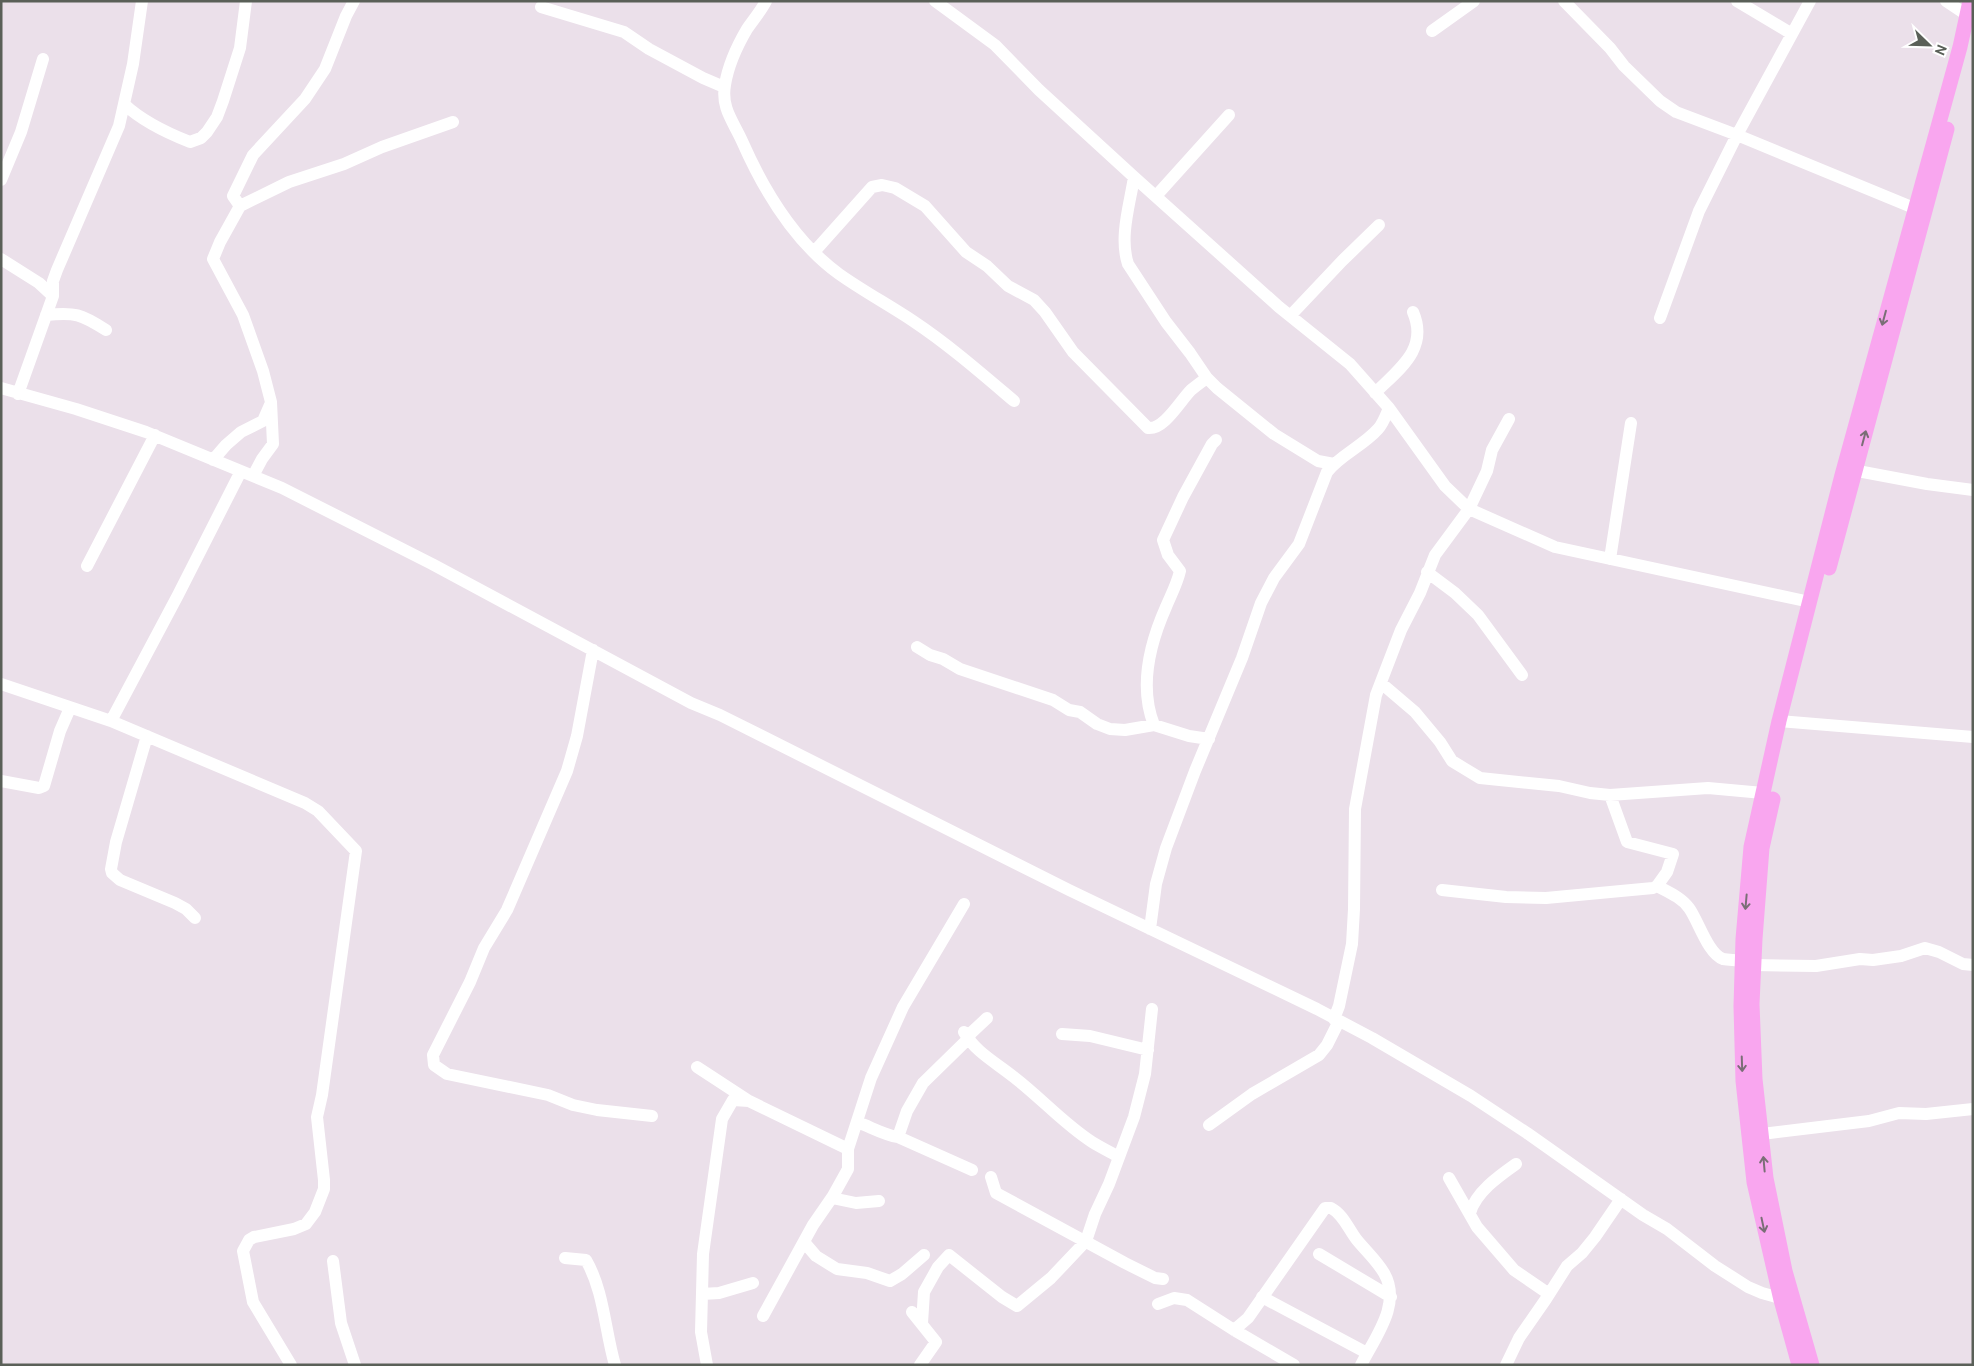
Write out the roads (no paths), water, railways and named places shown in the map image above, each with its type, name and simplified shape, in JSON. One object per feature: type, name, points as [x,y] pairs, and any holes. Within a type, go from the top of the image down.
[{"type":"main road","points":[[1812,1365],[1787,1300],[1784,1271],[1766,1178],[1755,1069],[1748,963],[1751,847],[1763,793],[1784,722],[1849,470],[1914,208],[1969,8]]},
{"type":"main road","points":[[1799,1365],[1787,1300],[1753,1173],[1743,1081],[1741,1006],[1762,848],[1784,722],[1810,602],[1973,37]]},
{"type":"street","points":[[18,394],[53,296],[53,281],[122,117],[133,64],[142,1]]},
{"type":"street","points":[[124,104],[135,114],[190,142],[201,138],[207,132],[220,109],[237,60],[246,1]]},
{"type":"street","points":[[240,206],[233,196],[253,155],[305,99],[325,69],[354,1]]},
{"type":"street","points":[[935,1],[995,45],[1039,90],[1134,177],[1290,316],[1350,364],[1389,408],[1445,486],[1469,509],[1555,547],[1810,602]]},
{"type":"street","points":[[1432,31],[1474,1]]},
{"type":"street","points":[[1564,1],[1614,52],[1624,66],[1660,101],[1676,112],[1914,208]]},
{"type":"street","points":[[1737,1],[1792,34]]},
{"type":"street","points":[[1660,318],[1699,211],[1737,135],[1810,1]]},
{"type":"street","points":[[1946,1],[1969,8]]},
{"type":"street","points":[[761,3],[736,51],[724,86],[724,107],[760,180],[784,216],[814,252],[837,273],[913,321],[951,348],[1014,401]]},
{"type":"street","points":[[541,7],[624,32],[649,49],[703,78],[724,86]]},
{"type":"street","points":[[1,180],[21,132],[43,59]]},
{"type":"street","points":[[122,117],[135,114]]},
{"type":"street","points":[[1156,196],[1229,115]]},
{"type":"street","points":[[111,721],[178,595],[247,474],[262,459],[273,444],[270,402],[264,371],[243,316],[213,259],[230,222],[240,206],[289,182],[344,164],[382,147],[454,122]]},
{"type":"street","points":[[1134,177],[1124,245],[1128,264],[1166,322],[1207,378],[1258,422],[1330,469]]},
{"type":"street","points":[[814,252],[872,187],[882,185],[894,188],[925,206],[966,252],[987,266],[1008,286],[1034,300],[1074,352],[1148,428],[1154,428],[1163,422],[1190,391],[1207,378]]},
{"type":"street","points":[[1290,316],[1379,225]]},
{"type":"street","points":[[1,259],[39,283],[53,296]]},
{"type":"street","points":[[39,283],[53,281]]},
{"type":"street","points":[[46,315],[69,312],[89,319],[106,330]]},
{"type":"street","points":[[1376,393],[1405,363],[1413,351],[1418,331],[1417,321],[1413,312]]},
{"type":"street","points":[[1,388],[76,409],[155,436],[282,488],[432,564],[691,702],[1337,1020],[1372,1038],[1471,1096],[1667,1229],[1715,1266],[1748,1287],[1787,1300]]},
{"type":"street","points":[[213,460],[226,445],[242,432],[262,421],[270,402]]},
{"type":"street","points":[[1150,929],[1156,884],[1166,848],[1242,658],[1261,603],[1274,578],[1299,544],[1330,469],[1380,428],[1389,408]]},
{"type":"street","points":[[1209,1125],[1252,1094],[1319,1055],[1327,1045],[1337,1020],[1352,944],[1355,809],[1376,695],[1401,630],[1420,593],[1427,572],[1441,545],[1469,509],[1487,471],[1492,450],[1509,419]]},
{"type":"street","points":[[1610,560],[1631,422]]},
{"type":"street","points":[[1380,428],[1402,427]]},
{"type":"street","points":[[86,566],[155,436]]},
{"type":"street","points":[[1154,725],[1146,687],[1150,654],[1165,609],[1178,581],[1180,571],[1168,554],[1163,540],[1174,520],[1183,497],[1216,440]]},
{"type":"street","points":[[1849,470],[1973,490]]},
{"type":"street","points":[[1427,572],[1455,593],[1478,615],[1522,675]]},
{"type":"street","points":[[917,648],[943,659],[960,669],[1053,700],[1069,710],[1080,712],[1097,724],[1110,729],[1125,730],[1154,725],[1189,736],[1208,739]]},
{"type":"street","points":[[593,650],[577,736],[567,771],[506,910],[484,948],[454,1015],[438,1042],[433,1055],[433,1063],[438,1069],[447,1074],[548,1096],[573,1105],[597,1110],[652,1116]]},
{"type":"street","points":[[1381,683],[1415,712],[1440,742],[1452,761],[1480,778],[1558,786],[1610,795],[1708,788],[1763,793]]},
{"type":"street","points":[[1,684],[111,721],[305,803],[318,811],[340,832],[356,852],[322,1095],[317,1117],[324,1188],[316,1212],[306,1224],[294,1229],[249,1240],[244,1251],[253,1302],[292,1365]]},
{"type":"street","points":[[1,782],[39,788],[44,786],[60,731],[70,708]]},
{"type":"street","points":[[1784,722],[1973,737]]},
{"type":"street","points":[[147,736],[116,842],[111,869],[112,873],[116,878],[175,903],[186,909],[195,918]]},
{"type":"street","points":[[1442,890],[1506,897],[1546,898],[1653,888],[1657,886],[1667,872],[1673,854],[1627,842],[1610,795]]},
{"type":"street","points":[[1657,886],[1684,902],[1718,956],[1724,959],[1748,963],[1816,966],[1860,959],[1873,960],[1901,956],[1925,948],[1963,964],[1973,965]]},
{"type":"street","points":[[763,1316],[813,1225],[832,1198],[848,1169],[848,1149],[871,1078],[903,1007],[964,904]]},
{"type":"street","points":[[922,1323],[924,1292],[938,1267],[949,1255],[1002,1297],[1017,1306],[1051,1278],[1086,1241],[1136,1108],[1145,1074],[1152,1009]]},
{"type":"street","points":[[898,1137],[907,1111],[922,1083],[966,1035],[988,1018]]},
{"type":"street","points":[[1062,1034],[1090,1036],[1148,1050]]},
{"type":"street","points":[[966,1035],[984,1056],[1013,1076],[1077,1131],[1091,1142],[1119,1156]]},
{"type":"street","points":[[697,1067],[750,1101],[848,1149]]},
{"type":"street","points":[[707,1365],[701,1332],[703,1254],[722,1119],[733,1100],[750,1101]]},
{"type":"street","points":[[1762,1134],[1869,1121],[1899,1113],[1926,1114],[1973,1109]]},
{"type":"street","points":[[857,1122],[886,1135],[898,1137],[972,1170]]},
{"type":"street","points":[[1470,1213],[1472,1207],[1484,1191],[1500,1175],[1516,1164]]},
{"type":"street","points":[[991,1177],[996,1193],[1155,1278],[1162,1279]]},
{"type":"street","points":[[1449,1178],[1477,1226],[1514,1270],[1549,1294]]},
{"type":"street","points":[[832,1198],[856,1203],[879,1201]]},
{"type":"street","points":[[1506,1365],[1518,1338],[1567,1266],[1582,1253],[1595,1237],[1621,1199]]},
{"type":"street","points":[[1234,1330],[1248,1318],[1325,1208],[1328,1207],[1339,1214],[1352,1235],[1384,1272],[1390,1285],[1392,1297],[1388,1312],[1361,1365]]},
{"type":"street","points":[[804,1242],[816,1256],[837,1269],[867,1273],[890,1281],[902,1274],[924,1255]]},
{"type":"street","points":[[1319,1254],[1392,1297]]},
{"type":"street","points":[[565,1258],[586,1260],[590,1267],[603,1310],[615,1365]]},
{"type":"street","points":[[333,1261],[341,1323],[355,1365]]},
{"type":"street","points":[[702,1294],[719,1293],[753,1283]]},
{"type":"street","points":[[1262,1297],[1367,1352]]},
{"type":"street","points":[[1158,1304],[1174,1298],[1187,1300],[1294,1365]]},
{"type":"street","points":[[912,1312],[936,1342],[920,1365]]}]
